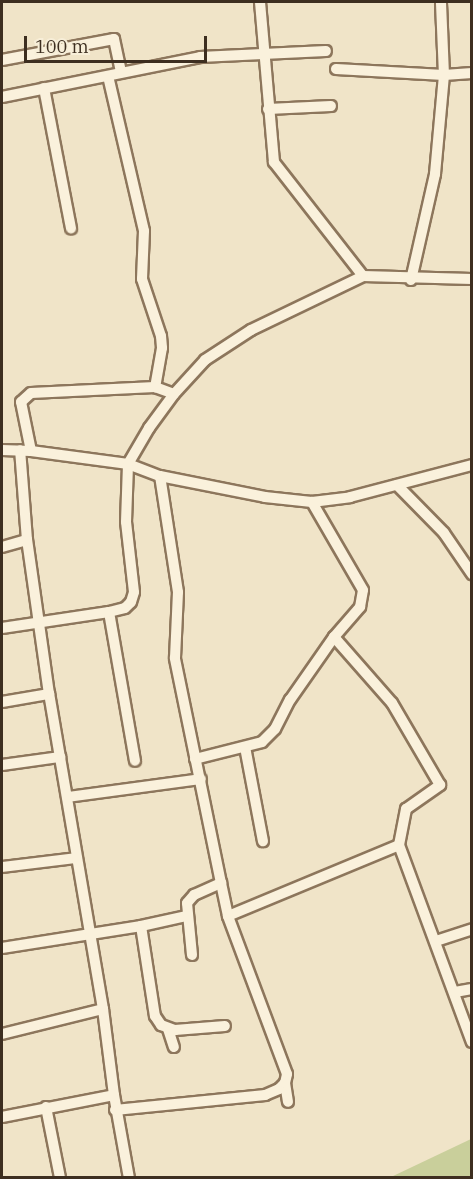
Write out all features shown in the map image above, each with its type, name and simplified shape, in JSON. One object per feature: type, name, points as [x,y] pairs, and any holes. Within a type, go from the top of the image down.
[{"type":"street","points":[[260,2],[274,162],[363,276]]},
{"type":"street","points":[[411,280],[435,174],[444,75],[441,2]]},
{"type":"street","points":[[2,60],[114,39],[121,72]]},
{"type":"street","points":[[2,97],[200,57],[326,51]]},
{"type":"street","points":[[336,69],[444,75],[471,73]]},
{"type":"street","points":[[108,76],[144,231],[142,279],[161,336],[162,348],[155,387]]},
{"type":"street","points":[[44,88],[71,228]]},
{"type":"street","points":[[268,109],[331,106]]},
{"type":"street","points":[[2,628],[40,620],[109,612],[125,608],[131,602],[134,592],[126,522],[128,464],[174,394],[205,360],[251,330],[363,276],[411,280],[471,279]]},
{"type":"street","points":[[129,1178],[116,1110],[103,1009],[88,934],[70,806],[49,694],[27,540],[25,450],[21,402],[31,393],[155,387],[174,394]]},
{"type":"street","points":[[2,450],[25,450],[128,464],[160,476],[265,497],[312,502],[350,497],[471,465]]},
{"type":"street","points":[[160,476],[178,592],[175,658],[195,759],[228,916],[284,1062],[288,1102]]},
{"type":"street","points":[[397,485],[444,533],[471,574]]},
{"type":"street","points":[[195,759],[262,742],[275,729],[290,700],[334,636],[360,607],[363,590],[312,502]]},
{"type":"street","points":[[2,547],[27,540]]},
{"type":"street","points":[[109,612],[135,761]]},
{"type":"street","points":[[334,636],[392,703],[440,785],[406,809],[399,845],[455,992],[471,1042]]},
{"type":"street","points":[[2,702],[49,694]]},
{"type":"street","points":[[244,747],[263,841]]},
{"type":"street","points":[[2,765],[60,757]]},
{"type":"street","points":[[70,806],[201,779]]},
{"type":"street","points":[[228,916],[399,845]]},
{"type":"street","points":[[2,867],[76,858]]},
{"type":"street","points":[[192,955],[187,903],[194,895],[221,883]]},
{"type":"street","points":[[2,948],[141,926],[187,916]]},
{"type":"street","points":[[141,926],[155,1016],[161,1025],[168,1029],[225,1026]]},
{"type":"street","points":[[436,941],[471,929]]},
{"type":"street","points":[[455,992],[471,989]]},
{"type":"street","points":[[2,1034],[103,1009]]},
{"type":"street","points":[[168,1029],[174,1047]]},
{"type":"street","points":[[116,1110],[265,1095],[279,1089],[285,1083]]},
{"type":"street","points":[[2,1117],[114,1095]]},
{"type":"street","points":[[46,1107],[60,1178]]},
{"type":"green space","points":[[471,1139],[471,1177],[391,1177]]}]
